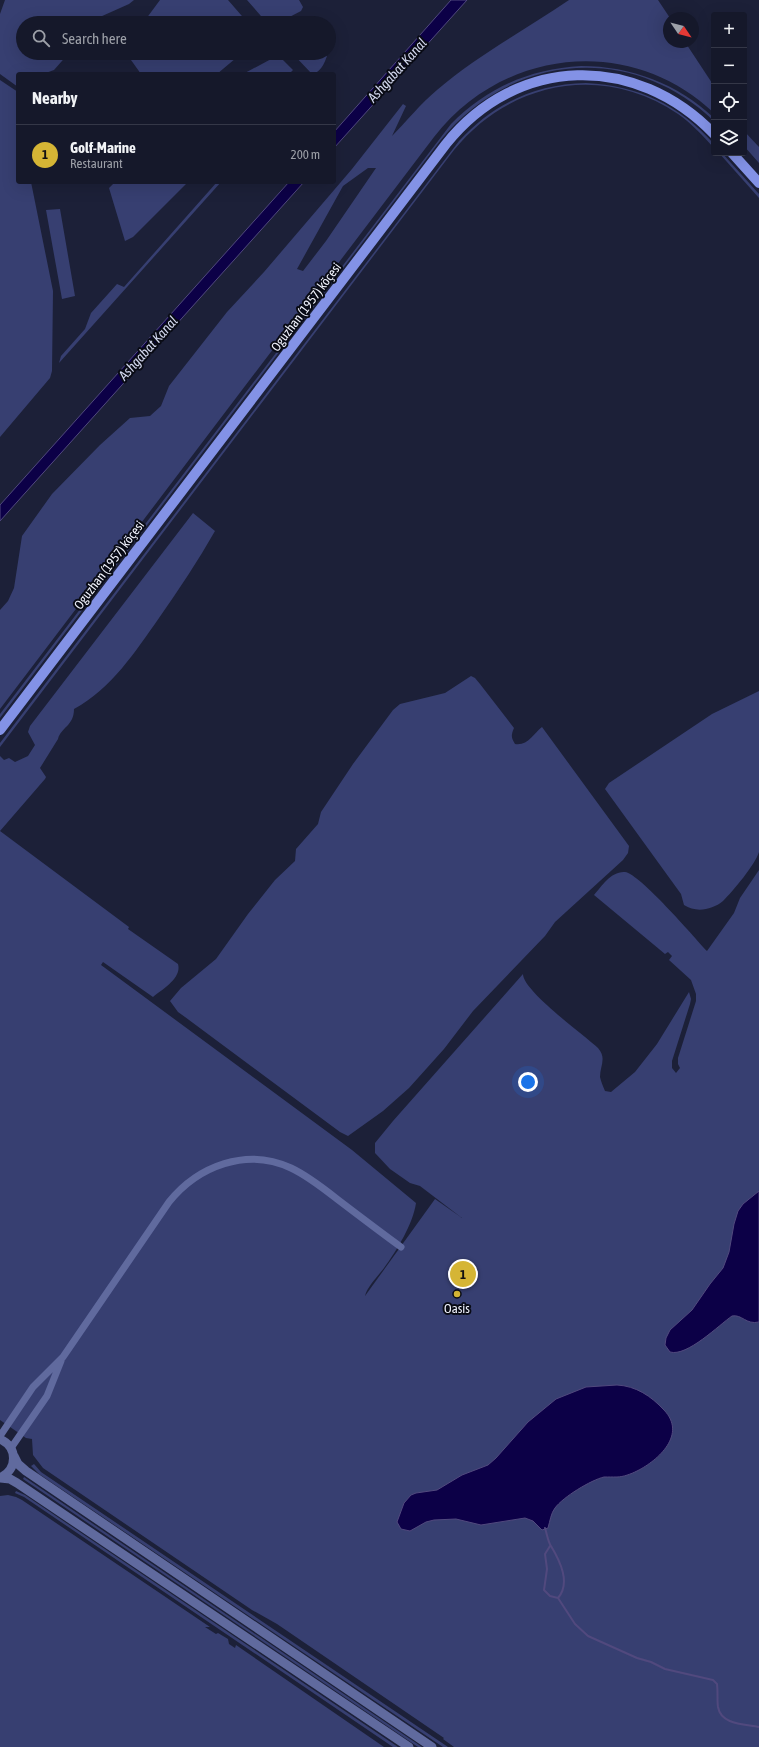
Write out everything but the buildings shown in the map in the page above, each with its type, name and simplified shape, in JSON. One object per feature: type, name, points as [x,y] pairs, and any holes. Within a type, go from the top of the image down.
[{"type":"main road","name":"Oguzhan (1957) köçesi","points":[[0,730],[446,144],[474,115],[503,95],[532,83],[566,76],[594,75],[636,83],[662,93],[690,111],[711,131]]},
{"type":"main road","points":[[735,156],[759,183]]},
{"type":"street","points":[[401,1247],[328,1192],[291,1168],[262,1160],[244,1160],[221,1164],[204,1171],[194,1177],[172,1198],[63,1357],[33,1387],[0,1438],[5,1441],[13,1452],[18,1464],[26,1471],[432,1747]]},
{"type":"street","points":[[0,1478],[11,1469],[13,1452],[47,1396],[63,1357]]},
{"type":"street","points":[[0,1478],[10,1479],[18,1483],[409,1747]]},
{"type":"shaded area","points":[[5,0],[134,0],[129,4],[102,16],[16,16],[16,60],[63,60],[54,70],[48,72],[16,72],[16,86],[0,74],[0,14]]},
{"type":"shaded area","points":[[160,0],[228,0],[242,16],[148,16]]},
{"type":"shaded area","points":[[247,0],[299,0],[303,7],[301,11],[291,16],[261,16]]},
{"type":"shaded area","points":[[569,0],[658,0],[666,12],[663,12],[663,48],[689,48],[711,81],[711,111],[681,88],[645,71],[607,62],[569,62],[531,69],[495,85],[462,107],[434,137],[0,709],[0,610],[8,601],[14,588],[22,536],[52,494],[100,445],[130,418],[150,416],[161,406],[169,386],[227,312],[264,272],[352,169],[403,104],[406,106],[392,136],[437,90],[485,54]],"holes":[[[368,168],[376,168],[326,241],[303,271],[297,269],[343,186]]]},
{"type":"shaded area","points":[[131,60],[234,60],[219,72],[140,72]]},
{"type":"shaded area","points":[[269,60],[283,60],[293,70],[291,72],[247,72]]},
{"type":"shaded area","points":[[299,60],[325,60],[320,70],[317,72],[310,72]]},
{"type":"shaded area","points":[[581,66],[600,67],[636,73],[653,79],[685,96],[711,115],[711,119],[681,96],[646,78],[610,69],[572,68],[536,75],[501,90],[469,112],[440,141],[0,718],[0,714],[451,124],[465,111],[495,90],[527,76],[562,68]]},
{"type":"shaded area","points":[[0,80],[16,91],[16,184],[31,184],[53,291],[52,371],[50,378],[0,437]]},
{"type":"shaded area","points":[[586,83],[605,85],[623,88],[640,93],[672,108],[686,118],[711,141],[711,145],[697,130],[678,114],[649,98],[619,88],[589,85],[559,87],[530,95],[502,108],[477,127],[454,150],[0,747],[0,743],[459,141],[486,116],[516,98],[549,87]]},
{"type":"shaded area","points":[[747,134],[759,147],[759,163],[747,149]]},
{"type":"shaded area","points":[[722,156],[725,156],[759,194],[759,198]]},
{"type":"shaded area","points":[[113,184],[186,184],[133,237],[125,241],[109,188]]},
{"type":"shaded area","points":[[215,184],[219,184],[59,363],[61,356],[85,329],[91,313],[117,284],[124,287]]},
{"type":"shaded area","points":[[60,209],[75,296],[62,299],[46,210]]},
{"type":"shaded area","points":[[193,513],[215,531],[202,553],[132,656],[100,691],[74,709],[70,723],[60,735],[40,768],[46,777],[45,779],[0,831],[0,756],[4,760],[9,758],[15,762],[28,756],[35,745],[28,732],[30,726]]},
{"type":"shaded area","points":[[471,676],[480,684],[514,728],[512,736],[515,744],[520,744],[527,741],[542,727],[629,846],[628,853],[623,860],[555,922],[545,936],[473,1011],[444,1049],[409,1088],[383,1111],[348,1136],[340,1132],[178,1012],[170,1001],[181,988],[216,959],[248,914],[275,880],[295,861],[296,849],[318,824],[321,812],[353,764],[393,710],[400,704],[445,693]]},
{"type":"shaded area","points":[[759,691],[759,852],[738,885],[723,901],[714,907],[699,910],[694,909],[684,905],[681,894],[605,789],[609,783],[712,714]]},
{"type":"shaded area","points":[[0,831],[129,927],[128,929],[178,964],[178,969],[177,974],[171,983],[153,997],[103,962],[101,965],[352,1150],[416,1203],[412,1219],[404,1237],[389,1261],[370,1285],[365,1296],[435,1199],[462,1218],[420,1186],[410,1183],[390,1169],[375,1153],[375,1143],[523,974],[533,991],[543,1001],[601,1052],[603,1059],[600,1073],[601,1081],[605,1091],[611,1092],[635,1072],[657,1044],[689,992],[691,999],[690,1004],[672,1061],[672,1068],[676,1073],[680,1068],[678,1058],[696,1001],[696,994],[691,980],[669,960],[672,956],[668,952],[665,954],[594,895],[611,876],[620,872],[625,872],[632,875],[654,894],[707,951],[734,913],[740,898],[759,870],[759,1747],[454,1747],[443,1739],[444,1738],[277,1624],[252,1610],[43,1468],[33,1455],[32,1439],[26,1438],[0,1420]]},
{"type":"shaded area","points":[[34,1464],[41,1472],[448,1747],[443,1747],[39,1474],[31,1466]]},
{"type":"shaded area","points":[[24,1477],[422,1747],[418,1747],[23,1479]]},
{"type":"shaded area","points":[[16,1491],[25,1495],[398,1747],[393,1747],[24,1497],[15,1493]]},
{"type":"shaded area","points":[[8,1495],[22,1500],[210,1627],[205,1627],[228,1639],[229,1644],[235,1648],[236,1645],[384,1747],[0,1747],[0,1496]]},
{"type":"water","name":"Ashgabat Kanal","points":[[451,0],[467,0],[336,146],[336,130]]},
{"type":"water","name":"Ashgabat Kanal","points":[[287,184],[302,184],[0,521],[0,505]]},
{"type":"water","points":[[759,1191],[759,1322],[755,1323],[732,1316],[694,1345],[685,1350],[670,1352],[665,1345],[666,1338],[670,1330],[692,1310],[723,1268],[729,1252],[738,1211],[743,1204]]},
{"type":"water","points":[[617,1385],[631,1387],[648,1396],[664,1410],[670,1419],[673,1428],[667,1445],[654,1460],[645,1466],[624,1476],[604,1477],[598,1479],[578,1490],[564,1499],[555,1508],[548,1528],[542,1530],[533,1521],[525,1518],[481,1525],[456,1519],[434,1520],[426,1522],[410,1531],[401,1529],[397,1522],[404,1503],[411,1495],[437,1490],[462,1475],[488,1465],[528,1422],[556,1399],[586,1387]]},
{"type":"waterway","points":[[545,1528],[549,1542],[558,1558],[563,1572],[564,1586],[558,1598],[575,1624],[588,1636],[637,1658],[651,1662],[665,1669],[713,1680],[717,1684],[718,1707],[720,1713],[734,1723],[759,1727]]},
{"type":"waterway","points":[[550,1546],[545,1554],[547,1569],[544,1590],[550,1596],[558,1598]]},
{"type":"place","name":"Golf-Marine","points":[[463,1274]]},
{"type":"place","name":"Oasis","points":[[457,1294]]}]
